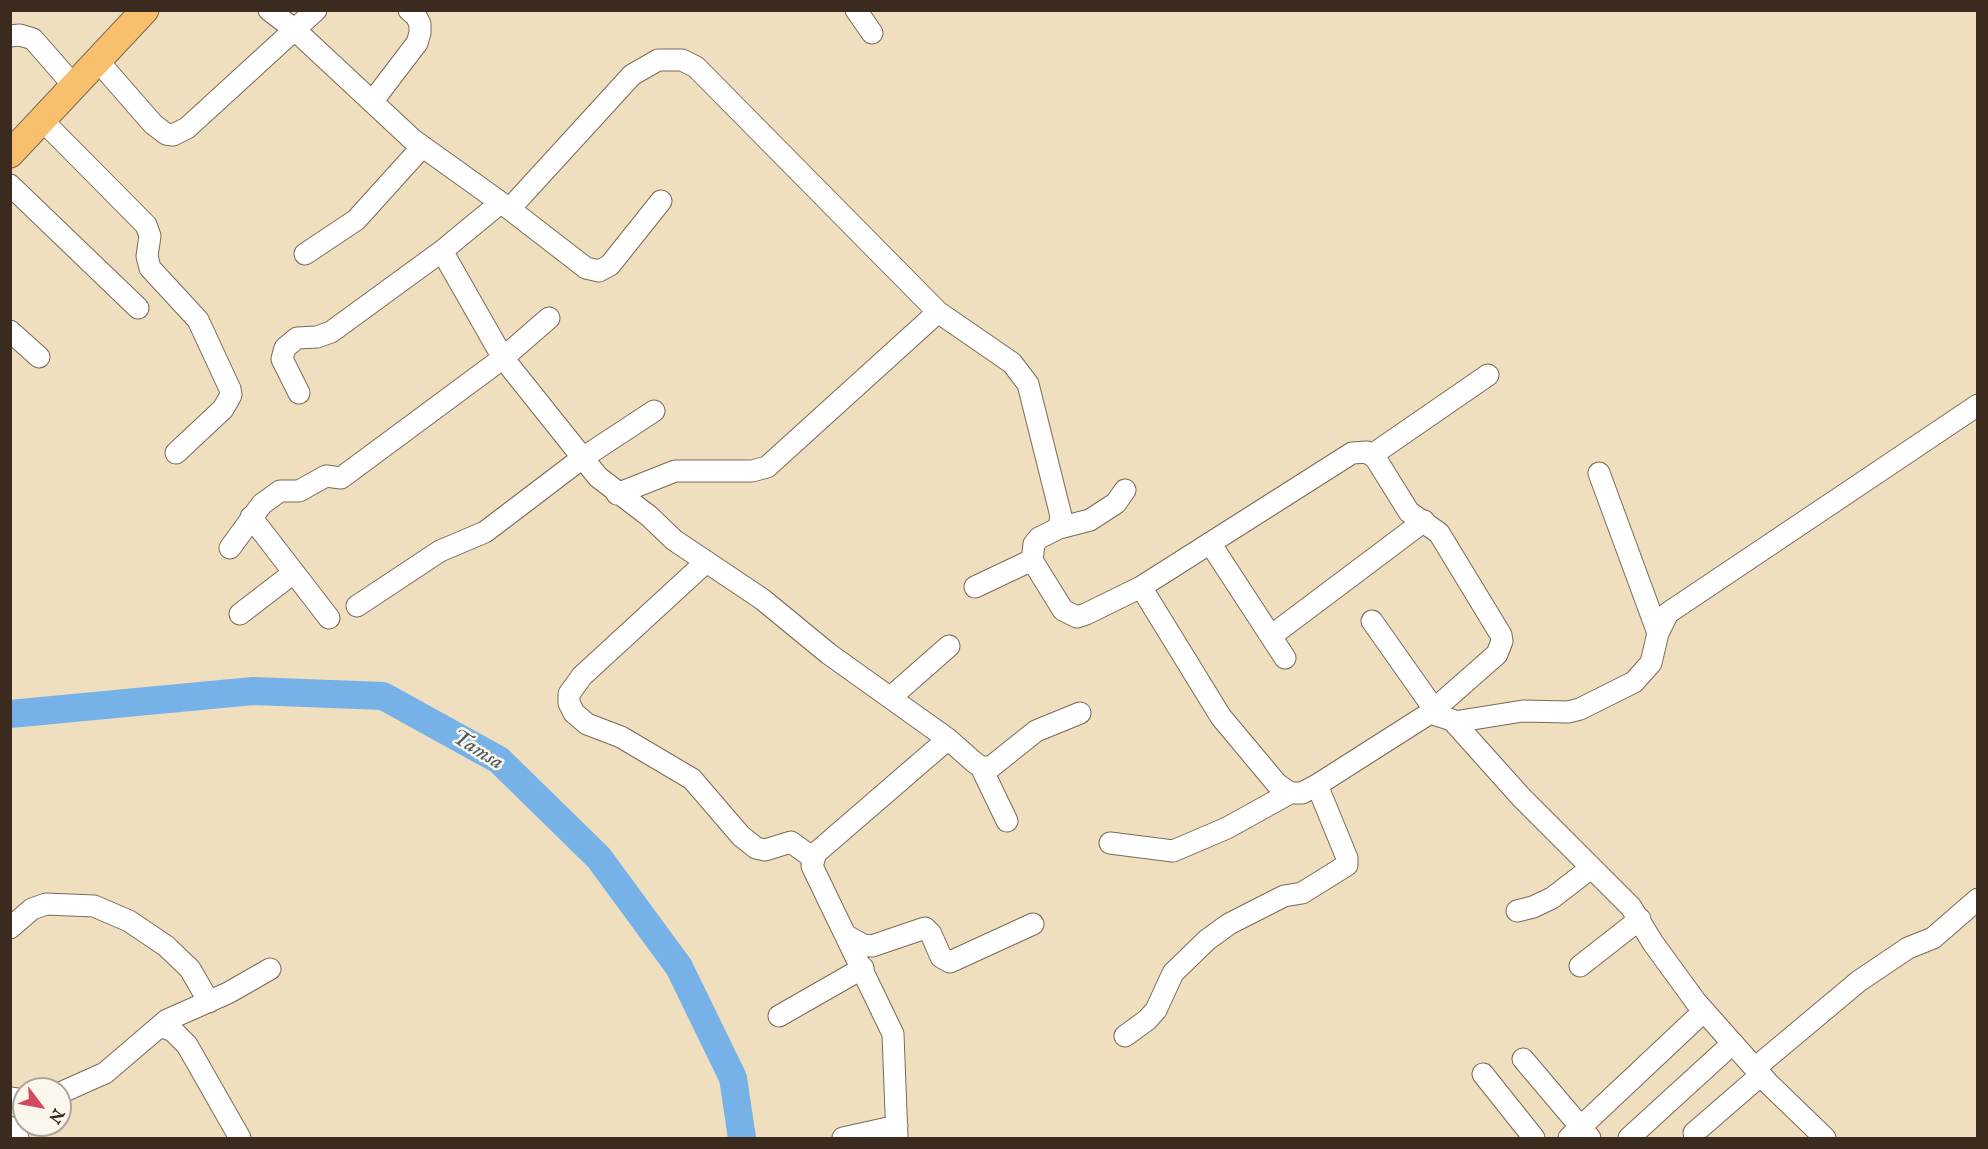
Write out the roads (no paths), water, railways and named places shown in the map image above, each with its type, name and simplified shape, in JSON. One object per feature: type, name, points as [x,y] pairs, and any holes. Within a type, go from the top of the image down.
[{"type":"main road","points":[[10,154],[145,10]]},
{"type":"street","points":[[269,10],[294,29],[422,147],[586,268],[599,271],[610,265],[661,201]]},
{"type":"street","points":[[98,61],[153,124],[166,134],[173,135],[187,128],[316,10]]},
{"type":"street","points":[[372,102],[417,43],[420,24],[409,10]]},
{"type":"street","points":[[856,10],[872,33]]},
{"type":"street","points":[[10,36],[20,35],[33,39],[75,86]]},
{"type":"street","points":[[299,393],[282,359],[285,348],[297,338],[317,338],[331,332],[503,206],[517,201],[632,75],[658,60],[682,60],[706,77],[938,312],[1012,363],[1028,384],[1059,507],[1059,528]]},
{"type":"street","points":[[42,120],[147,225],[150,236],[147,256],[150,268],[198,320],[230,389],[231,395],[224,409],[176,453]]},
{"type":"street","points":[[305,254],[356,220],[422,147]]},
{"type":"street","points":[[10,185],[138,308]]},
{"type":"street","points":[[442,251],[503,357],[581,459],[617,494],[649,516],[674,540],[762,599],[829,654],[948,739],[981,767],[1007,821]]},
{"type":"street","points":[[617,494],[675,471],[752,471],[767,467],[938,312]]},
{"type":"street","points":[[230,548],[262,504],[280,491],[299,491],[329,475],[341,478],[503,357],[549,318]]},
{"type":"street","points":[[10,331],[39,357]]},
{"type":"street","points":[[1372,455],[1488,375]]},
{"type":"street","points":[[1454,722],[1523,711],[1568,712],[1580,709],[1634,682],[1651,663],[1658,633],[1668,613],[1977,405]]},
{"type":"street","points":[[357,606],[440,551],[485,532],[581,459],[654,411]]},
{"type":"street","points":[[1110,843],[1173,851],[1227,828],[1290,793],[1302,793],[1432,711],[1491,660],[1502,641],[1498,628],[1439,533],[1404,506],[1372,455],[1360,451],[1352,453],[1141,587],[1077,617],[1063,609],[1032,560],[1032,551],[1039,538],[1059,528],[1090,520],[1116,503],[1125,490]]},
{"type":"street","points":[[1599,473],[1658,633]]},
{"type":"street","points":[[251,518],[292,574],[329,618]]},
{"type":"street","points":[[1271,636],[1424,521]]},
{"type":"street","points":[[1210,543],[1285,658]]},
{"type":"street","points":[[975,587],[1032,560]]},
{"type":"street","points":[[706,561],[582,676],[569,694],[569,702],[574,713],[587,724],[621,737],[692,779],[741,836],[756,848],[765,850],[791,842],[813,858]]},
{"type":"street","points":[[240,614],[292,574]]},
{"type":"street","points":[[1141,587],[1221,717],[1277,784],[1290,793]]},
{"type":"street","points":[[1372,621],[1432,711],[1454,722],[1521,797],[1640,919],[1653,943],[1704,1011],[1758,1072],[1825,1138]]},
{"type":"street","points":[[891,697],[949,646]]},
{"type":"street","points":[[981,767],[991,767],[1035,731],[1080,713]]},
{"type":"street","points":[[813,858],[948,739]]},
{"type":"street","points":[[1125,1036],[1147,1020],[1156,1010],[1173,973],[1207,940],[1229,924],[1284,896],[1302,893],[1347,865],[1347,858],[1317,785]]},
{"type":"street","points":[[813,858],[814,873],[863,968],[894,1041],[897,1132],[843,1138]]},
{"type":"street","points":[[1517,911],[1552,898],[1592,868]]},
{"type":"street","points":[[1694,1132],[1844,992],[1908,948],[1933,938],[1977,899]]},
{"type":"street","points":[[10,928],[32,909],[46,904],[94,906],[129,921],[166,946],[190,969],[209,1002]]},
{"type":"street","points":[[1580,966],[1640,919]]},
{"type":"street","points":[[847,936],[868,946],[925,928],[931,933],[941,957],[950,962],[1033,924]]},
{"type":"street","points":[[779,1016],[863,968]]},
{"type":"street","points":[[72,1088],[105,1073],[176,1015],[209,1002],[270,969]]},
{"type":"street","points":[[1523,1059],[1580,1135],[1704,1011]]},
{"type":"street","points":[[160,1026],[173,1031],[187,1045],[240,1138]]},
{"type":"street","points":[[1629,1138],[1733,1043]]},
{"type":"street","points":[[1483,1074],[1534,1138]]},
{"type":"street","points":[[10,1127],[18,1138]]},
{"type":"waterway","name":"Tamsa","points":[[10,714],[253,691],[383,696],[499,760],[599,858],[679,967],[733,1078],[742,1138]]}]
